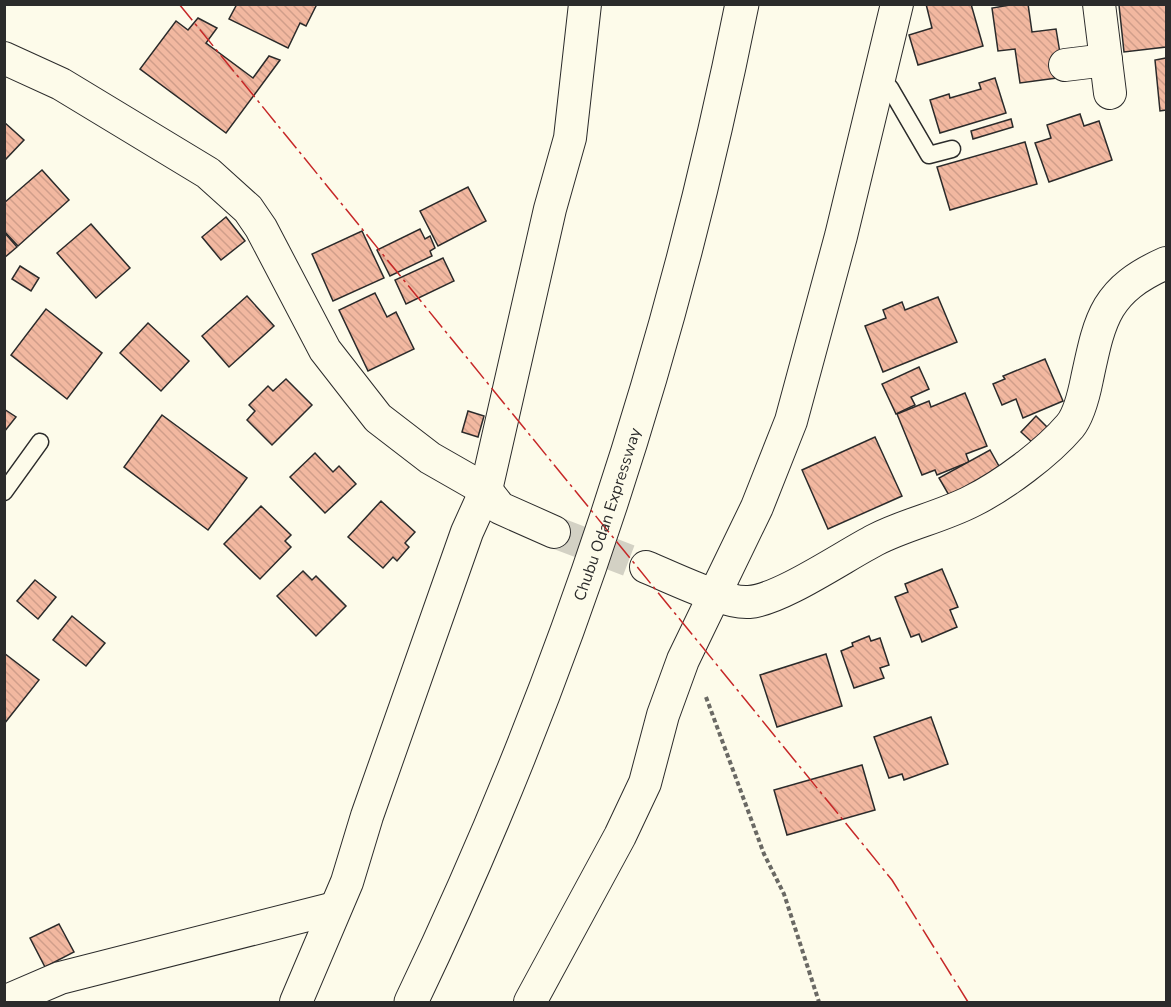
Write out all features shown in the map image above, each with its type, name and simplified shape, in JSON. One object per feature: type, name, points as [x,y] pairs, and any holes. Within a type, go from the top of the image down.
[{"type":"highway","name":"Chubu Odan Expressway","points":[[411,1002],[485,844],[613,502],[676,287],[724,93],[742,4]]},
{"type":"street","points":[[296,1002],[347,882],[366,816],[467,532],[486,490],[550,209],[570,138],[585,4]]},
{"type":"street","points":[[530,1002],[620,836],[645,783],[663,715],[683,660],[757,507],[790,421],[879,85],[897,4]]},
{"type":"street","points":[[1099,4],[1110,93]]},
{"type":"street","points":[[4,58],[61,84],[208,173],[248,209],[261,228],[325,350],[378,418],[430,458],[486,490],[500,508],[554,532]]},
{"type":"street","points":[[1065,64],[1106,60]]},
{"type":"street","points":[[646,567],[731,601],[750,602],[773,596],[878,538],[973,501],[1021,469],[1071,425],[1084,394],[1097,330],[1109,305],[1144,273],[1167,262]]},
{"type":"street","points":[[4,1002],[60,978],[335,908]]},
{"type":"lane","points":[[879,85],[890,88],[929,155],[952,149]]},
{"type":"lane","points":[[4,492],[40,442]]},
{"type":"path","points":[[683,660],[695,674],[704,693],[764,854],[784,894],[819,1002]]},
{"type":"building","points":[[237,4],[317,4],[306,26],[300,23],[288,48],[229,19]]},
{"type":"building","points":[[926,4],[971,4],[983,46],[918,65],[909,35],[932,28]]},
{"type":"building","points":[[1028,4],[1032,32],[1056,29],[1064,77],[1020,83],[1015,49],[998,51],[992,8]]},
{"type":"building","points":[[1166,4],[1166,47],[1124,52],[1119,5]]},
{"type":"building","points":[[198,18],[217,28],[206,43],[253,78],[269,56],[280,60],[226,133],[140,69],[176,21],[188,30]]},
{"type":"building","points":[[1166,58],[1166,110],[1160,111],[1155,60]]},
{"type":"building","points":[[995,78],[1006,113],[940,133],[930,100],[949,94],[950,98],[981,89],[979,83]]},
{"type":"building","points":[[1080,114],[1084,126],[1099,121],[1112,160],[1049,182],[1035,143],[1051,138],[1047,125]]},
{"type":"building","points":[[1011,119],[1013,127],[973,139],[971,131]]},
{"type":"building","points":[[4,122],[24,140],[4,161]]},
{"type":"building","points":[[1025,142],[1037,184],[950,210],[937,167]]},
{"type":"building","points":[[42,170],[69,200],[18,246],[4,231],[4,203]]},
{"type":"building","points":[[468,187],[486,221],[438,246],[420,211]]},
{"type":"building","points":[[226,217],[245,241],[221,260],[202,237]]},
{"type":"building","points":[[91,224],[130,268],[96,298],[57,253]]},
{"type":"building","points":[[420,229],[425,239],[430,236],[435,248],[430,251],[432,256],[390,276],[377,250]]},
{"type":"building","points":[[362,231],[384,278],[333,301],[312,254]]},
{"type":"building","points":[[4,232],[17,247],[4,258]]},
{"type":"building","points":[[443,258],[454,281],[406,304],[395,280]]},
{"type":"building","points":[[20,266],[39,278],[31,291],[12,279]]},
{"type":"building","points":[[375,293],[387,317],[396,312],[414,349],[368,371],[339,310]]},
{"type":"building","points":[[247,296],[274,326],[229,367],[202,336]]},
{"type":"building","points":[[938,297],[957,342],[883,372],[865,326],[886,318],[883,310],[902,302],[905,310]]},
{"type":"building","points":[[46,309],[102,353],[67,399],[11,355]]},
{"type":"building","points":[[148,323],[189,361],[161,391],[120,353]]},
{"type":"building","points":[[1045,359],[1063,401],[1023,418],[1016,399],[1002,405],[993,384],[1005,379],[1003,376]]},
{"type":"building","points":[[919,367],[929,389],[911,397],[915,405],[896,414],[882,384]]},
{"type":"building","points":[[286,379],[312,405],[272,445],[247,420],[255,411],[249,405],[268,386],[273,391]]},
{"type":"building","points":[[965,393],[987,446],[966,454],[969,462],[937,475],[935,470],[922,475],[897,414],[929,401],[931,407]]},
{"type":"building","points":[[4,409],[16,417],[4,432]]},
{"type":"building","points":[[468,411],[484,416],[478,437],[462,432]]},
{"type":"building","points":[[162,415],[247,478],[208,530],[124,467]]},
{"type":"building","points":[[1036,416],[1048,428],[1033,443],[1021,432]]},
{"type":"building","points":[[875,437],[902,496],[828,529],[802,470]]},
{"type":"building","points":[[990,450],[1000,468],[950,497],[939,478]]},
{"type":"building","points":[[315,453],[333,472],[339,466],[356,484],[325,513],[290,477]]},
{"type":"building","points":[[381,501],[415,532],[405,543],[409,547],[397,561],[393,557],[383,568],[348,537]]},
{"type":"building","points":[[261,506],[291,535],[285,541],[291,547],[260,579],[224,544]]},
{"type":"building","points":[[942,569],[958,607],[950,610],[957,627],[922,642],[919,634],[911,637],[895,597],[908,592],[905,584]]},
{"type":"building","points":[[303,571],[312,580],[316,576],[346,606],[316,636],[277,596]]},
{"type":"building","points":[[35,580],[56,597],[38,619],[17,601]]},
{"type":"building","points":[[72,616],[105,643],[86,666],[53,640]]},
{"type":"building","points":[[869,636],[871,641],[880,638],[889,665],[880,668],[884,678],[854,688],[841,651],[853,646],[852,643]]},
{"type":"building","points":[[4,653],[39,680],[4,724]]},
{"type":"building","points":[[826,654],[842,706],[777,727],[760,675]]},
{"type":"building","points":[[931,717],[948,764],[904,780],[902,774],[889,778],[874,737]]},
{"type":"building","points":[[862,765],[875,810],[787,835],[774,790]]},
{"type":"building","points":[[59,924],[74,952],[45,967],[30,938]]},
{"type":"tunnel","points":[[554,532],[646,567]]},
{"type":"power","points":[[179,4],[892,880],[968,1002]]}]
